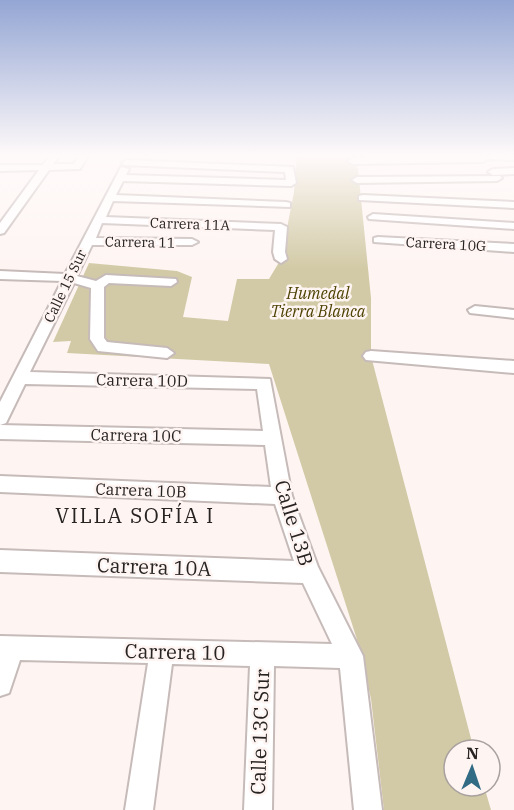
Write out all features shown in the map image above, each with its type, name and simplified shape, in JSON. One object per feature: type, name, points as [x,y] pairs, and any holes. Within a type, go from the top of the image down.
[{"type":"street","points":[[0,231],[27,194]]},
{"type":"street","name":"Calle 15 Sur","points":[[0,418],[110,194]]},
{"type":"street","points":[[430,194],[433,201]]},
{"type":"street","points":[[108,198],[286,204]]},
{"type":"street","points":[[363,198],[433,201],[473,199],[514,205]]},
{"type":"street","points":[[374,217],[514,226]]},
{"type":"street","name":"Carrera 11A","points":[[98,220],[281,227],[279,252],[281,259]]},
{"type":"street","name":"Carrera 10G","points":[[378,240],[514,249]]},
{"type":"street","name":"Carrera 11","points":[[87,241],[192,242]]},
{"type":"street","points":[[0,275],[69,279],[98,286]]},
{"type":"street","points":[[167,352],[103,347],[97,339],[98,286],[106,279],[171,282]]},
{"type":"street","points":[[475,310],[514,314]]},
{"type":"street","points":[[370,356],[514,367]]},
{"type":"street","name":"Carrera 10D","points":[[21,378],[264,382]]},
{"type":"street","name":"Calle 13B","points":[[264,382],[282,496],[309,572],[351,656]]},
{"type":"street","name":"Carrera 10C","points":[[0,432],[273,438]]},
{"type":"street","name":"Carrera 10B","points":[[0,484],[282,496]]},
{"type":"street","name":"Carrera 10A","points":[[0,561],[309,572]]},
{"type":"street","points":[[0,684],[6,649]]},
{"type":"street","name":"Carrera 10","points":[[6,649],[351,656]]},
{"type":"street","points":[[139,810],[162,652]]},
{"type":"street","name":"Calle 13C Sur","points":[[258,810],[262,654]]},
{"type":"street","points":[[351,656],[368,810]]},
{"type":"green space","name":"Humedal Tierra Blanca","points":[[294,194],[360,194],[371,298],[371,356],[471,738],[442,738],[442,798],[488,798],[491,810],[384,810],[371,699],[360,649],[269,364],[67,353],[71,341],[53,342],[89,263],[177,271],[192,277],[183,317],[228,321],[237,279],[269,279],[281,259]]},
{"type":"district","name":"VILLA SOFÍA I","points":[[135,516]]}]
